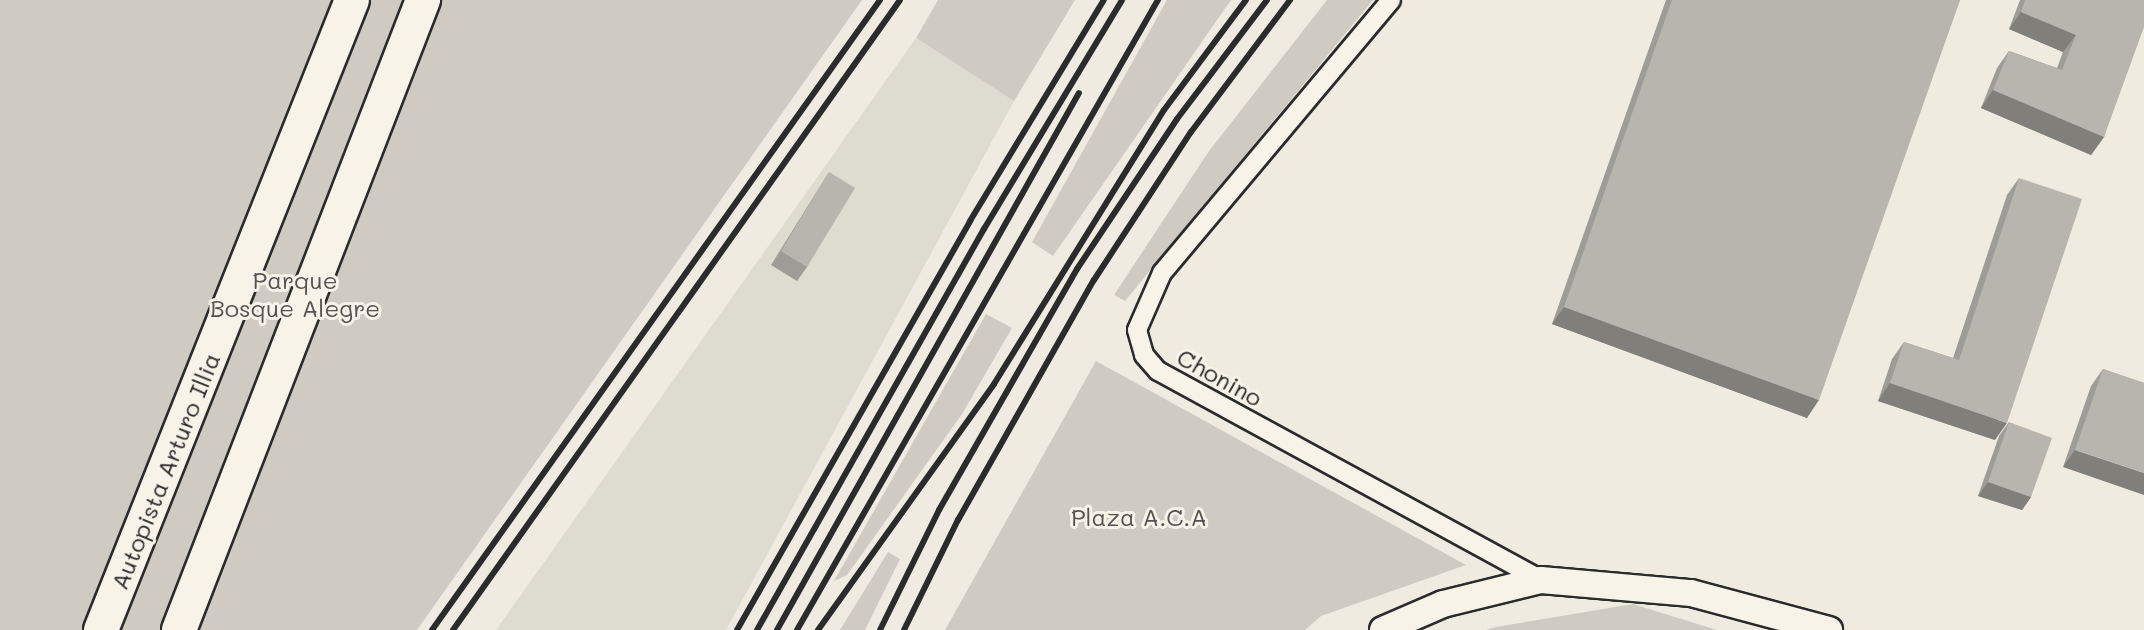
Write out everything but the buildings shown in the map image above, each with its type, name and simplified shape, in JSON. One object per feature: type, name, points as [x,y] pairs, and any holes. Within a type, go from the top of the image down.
[{"type":"highway","name":"Autopista Arturo Illia","points":[[101,630],[352,0]]},
{"type":"highway","points":[[179,630],[423,0]]},
{"type":"street","name":"Chonino","points":[[1391,0],[1224,193],[1162,273],[1137,330],[1144,355],[1158,371],[1541,580]]},
{"type":"street","points":[[1383,630],[1443,604],[1541,580],[1607,582],[1691,593],[1829,630]]},
{"type":"shaded area","points":[[916,38],[1014,101],[726,630],[496,630]]},
{"type":"green space","name":"Parque Bosque Alegre","points":[[0,0],[862,0],[417,630],[0,630]]},
{"type":"green space","points":[[938,0],[1075,0],[1014,101],[916,38]]},
{"type":"green space","points":[[1167,0],[1231,0],[1053,256],[1032,242]]},
{"type":"green space","points":[[1327,0],[1373,0],[1125,301],[1114,295],[1209,151]]},
{"type":"green space","points":[[986,314],[1012,328],[962,414],[847,575],[834,581]]},
{"type":"green space","name":"Plaza A.C.A","points":[[1096,361],[1466,565],[1321,616],[1305,630],[945,630]]},
{"type":"green space","points":[[888,552],[900,559],[865,630],[840,630]]},
{"type":"green space","points":[[1633,604],[1717,630],[1486,630],[1496,627]]},
{"type":"railway","points":[[432,630],[880,0]]},
{"type":"railway","points":[[453,630],[900,0]]},
{"type":"railway","points":[[737,630],[970,221],[1104,0]]},
{"type":"railway","points":[[757,630],[984,229],[1122,0]]},
{"type":"railway","points":[[797,630],[1158,0]]},
{"type":"railway","points":[[818,630],[994,384],[1164,110],[1246,0]]},
{"type":"railway","points":[[880,630],[939,510],[1077,269],[1177,119],[1267,0]]},
{"type":"railway","points":[[904,630],[958,520],[1094,280],[1191,132],[1290,0]]},
{"type":"railway","points":[[777,630],[1079,93]]}]
